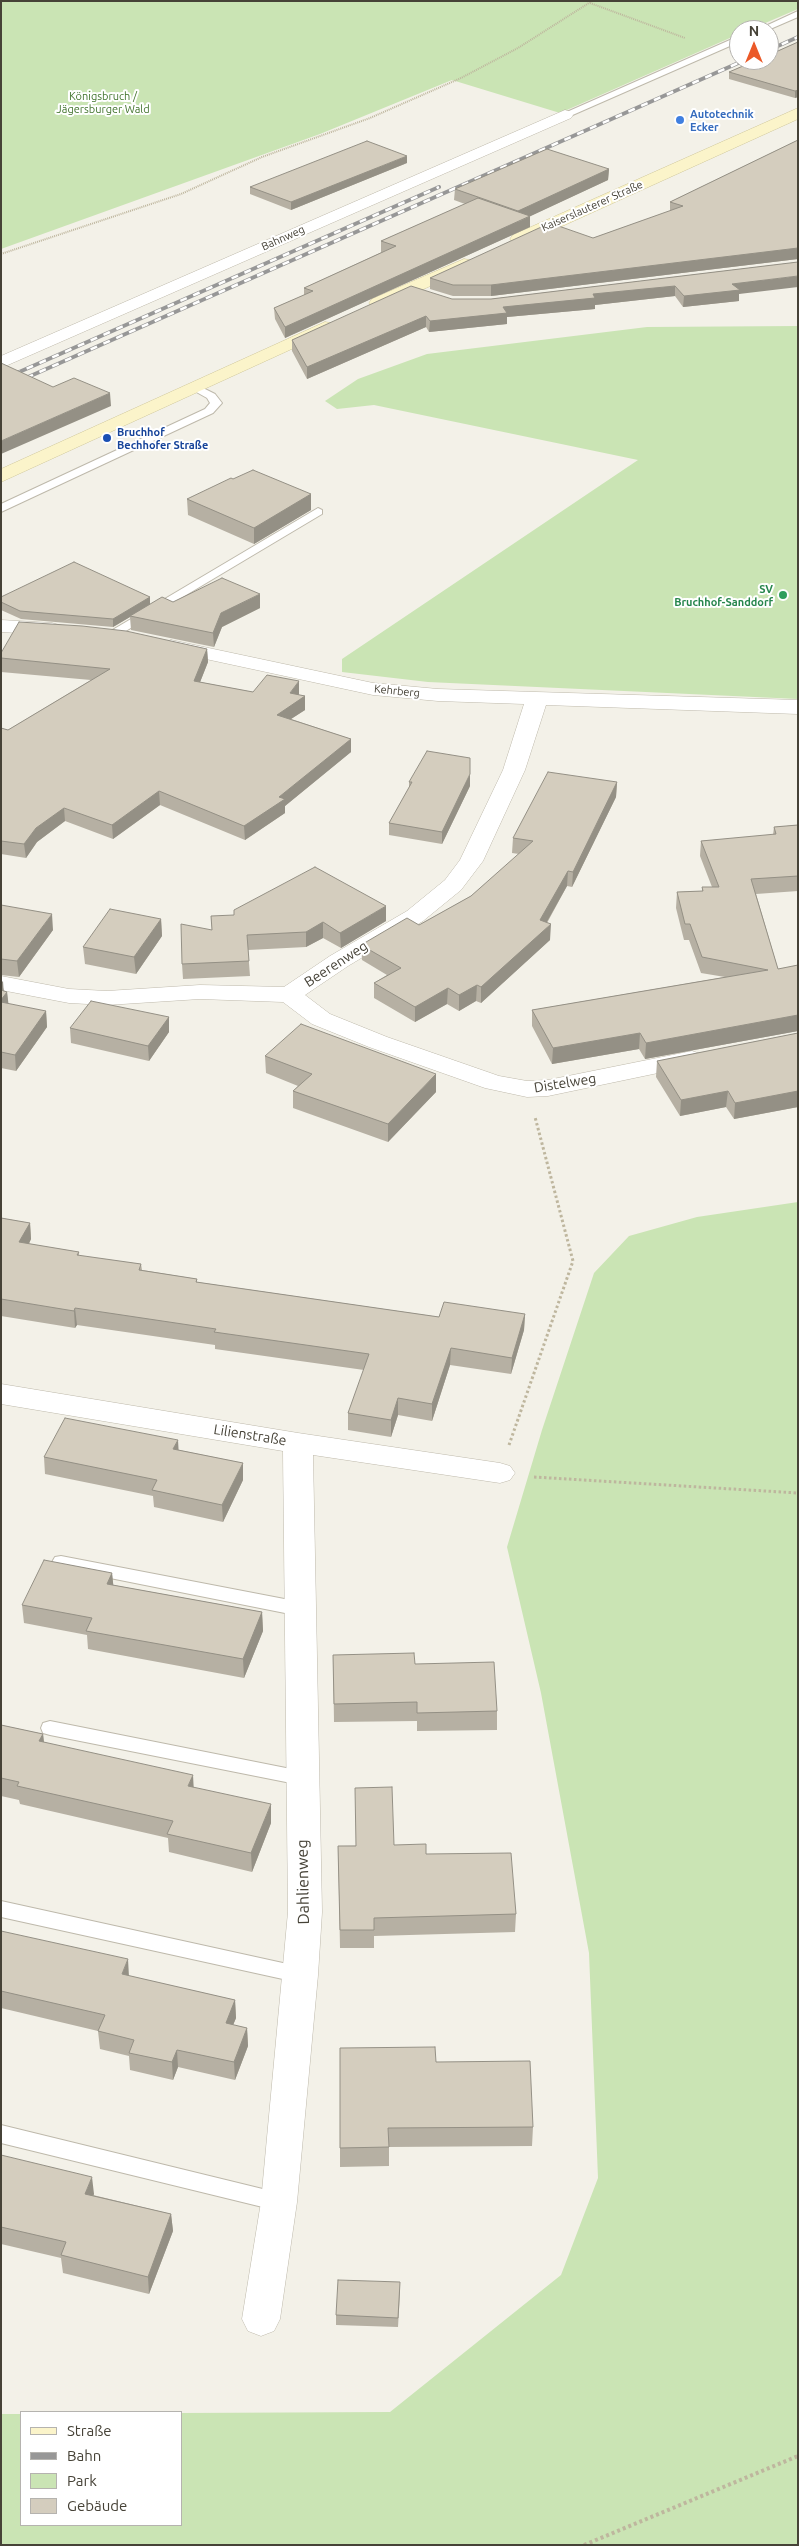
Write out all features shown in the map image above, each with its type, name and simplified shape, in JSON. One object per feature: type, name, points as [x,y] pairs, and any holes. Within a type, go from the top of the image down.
[{"type":"main road","name":"Kaiserslauterer Straße","points":[[506,245],[798,113]]},
{"type":"main road","points":[[364,309],[479,257]]},
{"type":"main road","points":[[1,476],[338,322]]},
{"type":"street","name":"Bahnweg","points":[[1,363],[565,115]]},
{"type":"street","points":[[409,289],[434,299]]},
{"type":"street","name":"Kehrberg","points":[[1,626],[92,633],[149,642],[373,689],[438,695],[537,700],[798,708]]},
{"type":"street","name":"Beerenweg","points":[[289,995],[339,961],[415,916],[453,885],[471,861],[514,770],[537,700]]},
{"type":"street","points":[[1,983],[69,996],[107,998],[200,992],[289,995]]},
{"type":"street","name":"Distelweg","points":[[289,995],[321,1019],[378,1042],[494,1083],[527,1089],[548,1088],[718,1054]]},
{"type":"street","name":"Lilienstraße","points":[[1,1394],[298,1443],[500,1473]]},
{"type":"street","name":"Dahlienweg","points":[[261,2319],[279,2202],[301,1975],[305,1912],[301,1778],[298,1443]]},
{"type":"lane","points":[[779,22],[798,14]]},
{"type":"lane","points":[[565,115],[729,43]]},
{"type":"lane","points":[[1,509],[209,411],[216,403],[211,396],[195,387]]},
{"type":"lane","points":[[92,633],[318,512]]},
{"type":"lane","points":[[61,1562],[300,1609]]},
{"type":"lane","points":[[50,1728],[301,1778]]},
{"type":"lane","points":[[1,1909],[301,1975]]},
{"type":"lane","points":[[1,2134],[279,2202]]},
{"type":"path","points":[[1,254],[181,194],[262,157],[370,118],[461,78],[518,48],[591,2],[716,49]]},
{"type":"path","points":[[527,1089],[573,1261],[500,1473],[563,1480],[798,1493]]},
{"type":"path","points":[[584,2545],[798,2456]]},
{"type":"green space","name":"Königsbruch / Jägersburger Wald","points":[[1,1],[798,1],[798,9],[772,20],[729,20],[729,38],[560,113],[452,80],[320,134],[1,249]]},
{"type":"green space","points":[[798,326],[798,699],[428,682],[342,672],[342,659],[638,460],[374,405],[337,409],[325,401],[358,379],[427,354],[647,327]]},
{"type":"green space","points":[[798,1202],[798,2545],[1,2545],[1,2414],[20,2414],[20,2526],[182,2526],[182,2413],[390,2412],[561,2275],[598,2178],[589,1953],[541,1693],[507,1547],[542,1430],[594,1273],[629,1236],[697,1217]]},
{"type":"building","points":[[798,42],[798,90],[795,91],[729,72],[734,70],[779,70],[779,51]]},
{"type":"building","points":[[798,140],[798,248],[491,285],[453,285],[430,278],[550,223],[593,238],[683,206],[670,202]]},
{"type":"building","points":[[367,141],[407,156],[291,202],[250,187]]},
{"type":"building","points":[[547,149],[609,169],[518,211],[455,189]]},
{"type":"building","points":[[478,198],[530,216],[285,327],[274,308],[313,291],[304,288],[396,246],[381,241]]},
{"type":"building","points":[[798,262],[798,276],[732,284],[740,290],[684,296],[675,286],[593,294],[595,298],[503,307],[507,313],[430,321],[426,316],[307,367],[292,340],[411,286],[452,299],[491,299]]},
{"type":"building","points":[[1,363],[53,387],[74,378],[110,393],[1,441]]},
{"type":"building","points":[[253,470],[311,494],[254,528],[187,499],[231,478],[233,479]]},
{"type":"building","points":[[74,562],[150,597],[113,619],[20,611],[1,602],[1,597]]},
{"type":"building","points":[[222,578],[260,594],[221,613],[213,633],[130,616],[162,597],[173,602]]},
{"type":"building","points":[[19,622],[126,631],[207,649],[194,681],[253,692],[267,675],[299,681],[290,693],[305,696],[277,715],[351,739],[279,797],[285,799],[244,826],[159,791],[112,825],[64,808],[36,828],[24,844],[1,841],[1,728],[8,730],[110,669],[1,658],[1,653]]},
{"type":"building","points":[[427,751],[470,758],[470,774],[442,832],[389,823]]},
{"type":"building","points":[[548,772],[617,782],[573,872],[568,871],[540,920],[551,924],[481,987],[477,985],[459,995],[448,988],[415,1007],[374,983],[401,968],[361,945],[407,918],[419,925],[471,896],[533,841],[513,838]]},
{"type":"building","points":[[798,825],[798,876],[751,879],[778,969],[798,965],[798,1015],[646,1043],[640,1033],[553,1048],[532,1010],[768,970],[702,957],[690,924],[685,924],[677,892],[703,891],[702,887],[719,887],[701,841],[776,834],[774,827]]},
{"type":"building","points":[[315,867],[386,906],[340,933],[323,922],[306,932],[247,935],[249,961],[182,964],[181,924],[212,930],[211,916],[234,915],[234,910]]},
{"type":"building","points":[[1,905],[52,914],[17,961],[1,959]]},
{"type":"building","points":[[110,909],[161,919],[134,957],[83,947]]},
{"type":"building","points":[[1,990],[7,992],[1,1000]]},
{"type":"building","points":[[91,1001],[169,1017],[148,1046],[70,1028]]},
{"type":"building","points":[[1,1002],[46,1011],[15,1055],[1,1052]]},
{"type":"building","points":[[301,1024],[436,1074],[388,1124],[293,1091],[312,1074],[265,1056]]},
{"type":"building","points":[[798,1033],[798,1091],[735,1103],[728,1091],[681,1100],[657,1061]]},
{"type":"building","points":[[1,1218],[30,1223],[19,1242],[79,1252],[77,1255],[141,1264],[139,1270],[197,1279],[196,1282],[439,1317],[444,1302],[525,1314],[512,1358],[451,1348],[432,1404],[398,1398],[391,1420],[348,1413],[369,1354],[214,1332],[216,1329],[75,1308],[74,1311],[1,1299]]},
{"type":"building","points":[[65,1418],[178,1440],[173,1449],[243,1463],[222,1505],[152,1490],[157,1480],[44,1457]]},
{"type":"building","points":[[44,1560],[112,1573],[107,1584],[262,1612],[243,1659],[86,1631],[92,1618],[22,1605]]},
{"type":"building","points":[[414,1653],[415,1664],[494,1662],[497,1711],[417,1713],[417,1702],[334,1704],[333,1655]]},
{"type":"building","points":[[1,1725],[43,1734],[39,1741],[193,1775],[188,1786],[271,1804],[251,1853],[167,1834],[173,1821],[17,1786],[19,1782],[1,1778]]},
{"type":"building","points":[[392,1787],[394,1845],[426,1844],[426,1854],[511,1853],[516,1914],[374,1918],[374,1930],[340,1930],[338,1846],[356,1846],[355,1788]]},
{"type":"building","points":[[1,1931],[128,1959],[122,1974],[235,2000],[226,2023],[247,2028],[234,2062],[177,2050],[172,2062],[129,2053],[134,2040],[98,2031],[105,2015],[1,1991]]},
{"type":"building","points":[[435,2047],[436,2062],[530,2061],[533,2127],[388,2128],[389,2147],[340,2148],[340,2048]]},
{"type":"building","points":[[1,2155],[92,2177],[85,2194],[171,2214],[148,2277],[61,2255],[66,2242],[1,2227]]},
{"type":"building","points":[[338,2280],[400,2282],[398,2318],[336,2315]]},
{"type":"railway","points":[[779,46],[798,37]]},
{"type":"railway","points":[[1,389],[729,67]]},
{"type":"railway","points":[[1,380],[439,187]]},
{"type":"place","name":"Autotechnik Ecker","points":[[680,120]]},
{"type":"place","name":"Bruchhof Bechhofer Straße","points":[[107,438]]},
{"type":"place","name":"SV Bruchhof-Sanddorf","points":[[783,595]]}]
